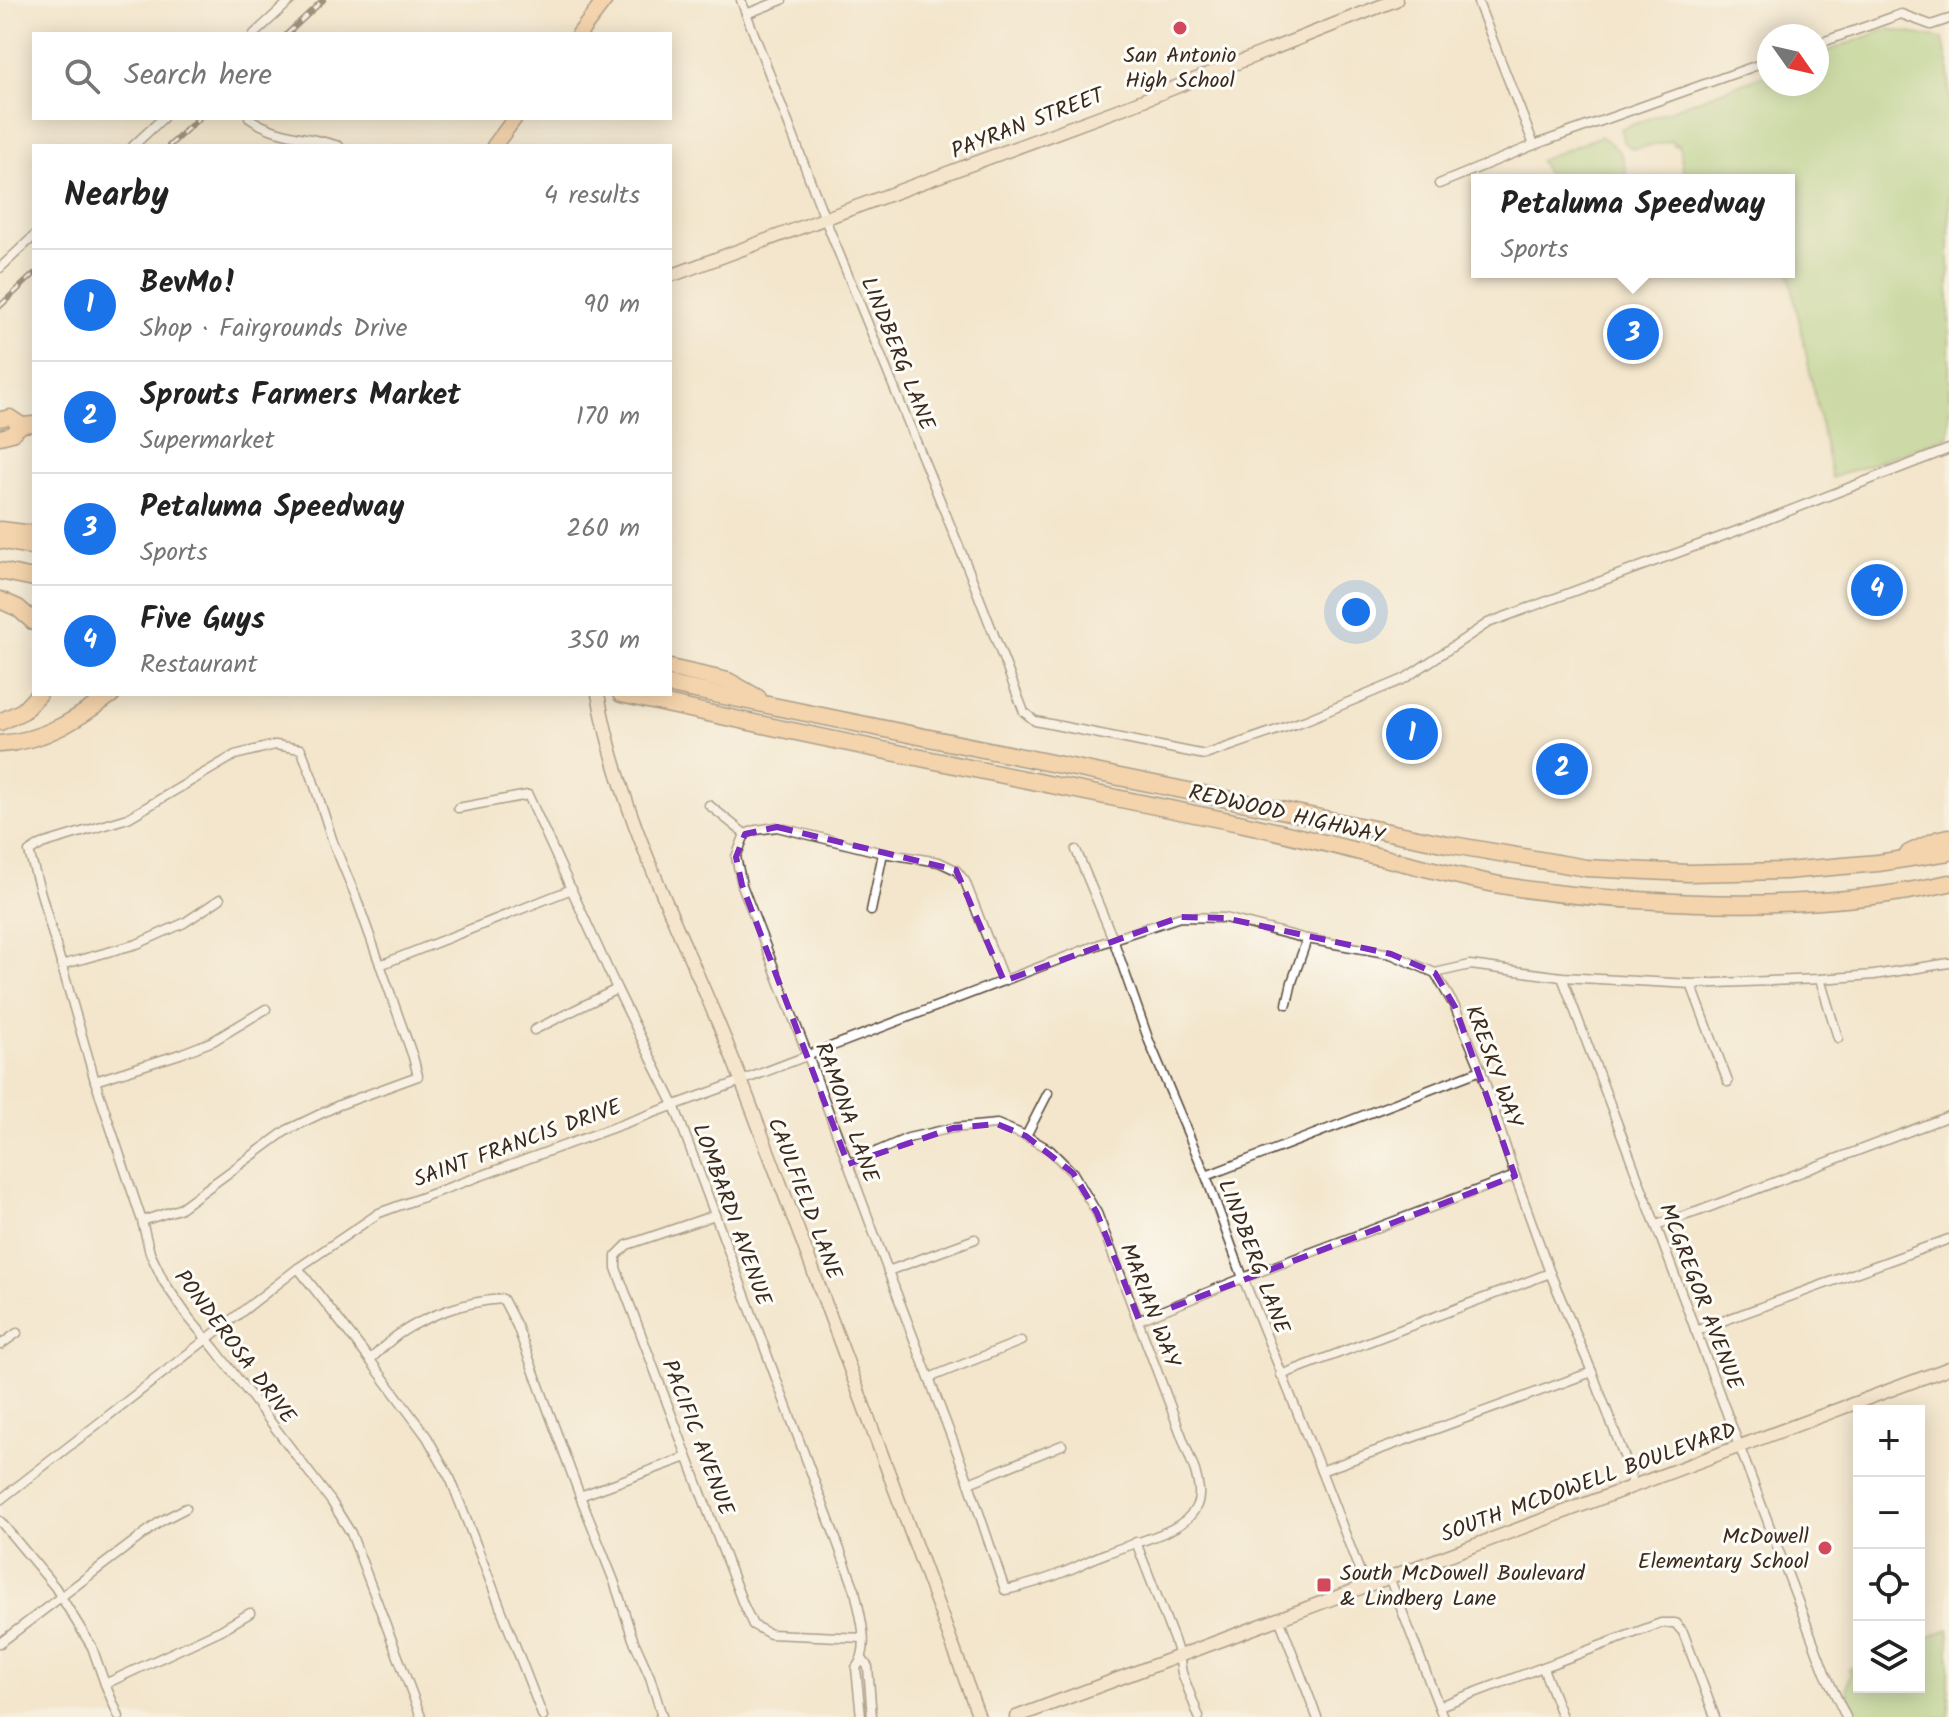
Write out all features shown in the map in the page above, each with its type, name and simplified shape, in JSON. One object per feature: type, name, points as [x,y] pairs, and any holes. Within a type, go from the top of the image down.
[{"type":"highway","points":[[0,530],[32,534]]},
{"type":"highway","points":[[0,540],[32,547]]},
{"type":"highway","points":[[0,571],[32,578]]},
{"type":"highway","points":[[0,600],[18,608],[32,620]]},
{"type":"highway","points":[[672,668],[728,681],[773,707]]},
{"type":"highway","name":"REDWOOD HIGHWAY","points":[[672,685],[1416,838],[1586,868],[1688,873],[1785,871],[1949,852]]},
{"type":"highway","points":[[0,722],[23,711],[37,696]]},
{"type":"highway","points":[[0,744],[52,732],[109,696]]},
{"type":"highway","name":"REDWOOD HIGHWAY","points":[[630,696],[1280,832],[1507,886],[1581,896],[1692,903],[1853,898],[1947,885]]},
{"type":"highway","points":[[1892,860],[1949,837]]},
{"type":"main road","points":[[581,32],[605,0]]},
{"type":"main road","name":"PAYRAN STREET","points":[[672,275],[1128,106],[1396,0]]},
{"type":"main road","points":[[496,144],[514,120]]},
{"type":"main road","points":[[0,419],[10,417],[28,424]]},
{"type":"main road","points":[[0,437],[28,424]]},
{"type":"main road","name":"CAULFIELD LANE","points":[[598,696],[605,732],[634,826],[741,1081],[979,1717]]},
{"type":"main road","name":"SOUTH MCDOWELL BOULEVARD","points":[[1016,1717],[1949,1368]]},
{"type":"street","points":[[256,32],[291,0]]},
{"type":"street","name":"LINDBERG LANE","points":[[741,0],[825,219],[1024,712],[1035,721],[1205,755],[1306,720],[1404,679],[1488,623],[1949,449]]},
{"type":"street","points":[[746,14],[782,0]]},
{"type":"street","points":[[1477,0],[1534,145]]},
{"type":"street","points":[[1829,40],[1901,14],[1931,25],[1949,19]]},
{"type":"street","points":[[1439,184],[1534,145],[1757,65]]},
{"type":"street","points":[[135,144],[161,120]]},
{"type":"street","points":[[252,120],[293,137],[329,144]]},
{"type":"street","points":[[0,268],[32,238]]},
{"type":"street","name":"PONDEROSA DRIVE","points":[[380,965],[301,749],[275,745],[235,755],[128,818],[42,844],[29,852],[95,1081],[150,1253],[164,1282],[189,1318],[331,1501],[351,1533],[421,1717]]},
{"type":"street","name":"LOMBARDI AVENUE","points":[[458,808],[528,795],[674,1105],[855,1590],[863,1638],[863,1660],[868,1667],[872,1717]]},
{"type":"street","points":[[709,805],[745,834],[777,827],[883,853],[939,862],[956,870],[965,881],[1004,981]]},
{"type":"street","name":"RAMONA LANE","points":[[745,834],[736,857],[742,885],[969,1483],[1005,1590],[1064,1572],[1136,1542]]},
{"type":"street","name":"LINDBERG LANE","points":[[1076,850],[1365,1585]]},
{"type":"street","points":[[871,911],[883,853]]},
{"type":"street","points":[[142,1221],[179,1209],[287,1130],[339,1105],[418,1076],[380,965],[572,889]]},
{"type":"street","points":[[61,965],[137,944],[184,923],[220,899]]},
{"type":"street","points":[[1113,939],[1180,917],[1225,918],[1307,939],[1391,954],[1435,973],[1470,965],[1562,977],[1691,984],[1820,979],[1948,965]]},
{"type":"street","name":"SAINT FRANCIS DRIVE","points":[[0,1500],[298,1268],[379,1213],[808,1056],[1113,939]]},
{"type":"street","points":[[1287,1004],[1307,939]]},
{"type":"street","name":"KRESKY WAY","points":[[1435,973],[1455,1007],[1481,1070],[1550,1273],[1592,1372],[1633,1485]]},
{"type":"street","name":"MCGREGOR AVENUE","points":[[1562,977],[1825,1673],[1846,1717]]},
{"type":"street","points":[[1820,979],[1838,1038]]},
{"type":"street","points":[[1691,984],[1728,1082]]},
{"type":"street","points":[[534,1030],[617,989]]},
{"type":"street","points":[[95,1081],[213,1041],[266,1009]]},
{"type":"street","points":[[1206,1176],[1481,1070]]},
{"type":"street","points":[[1026,1136],[1048,1093]]},
{"type":"street","points":[[1656,1225],[1949,1116]]},
{"type":"street","name":"MARIAN WAY","points":[[848,1164],[908,1138],[953,1128],[997,1124],[1050,1150],[1073,1173],[1097,1213],[1200,1489],[1196,1508],[1184,1521],[1159,1535],[1136,1542]]},
{"type":"street","points":[[1139,1320],[1515,1176]]},
{"type":"street","name":"PACIFIC AVENUE","points":[[715,1215],[627,1245],[616,1256],[616,1268],[753,1625],[770,1634],[863,1638]]},
{"type":"street","points":[[888,1271],[975,1239]]},
{"type":"street","points":[[1695,1331],[1949,1239]]},
{"type":"street","points":[[298,1268],[427,1437],[451,1480],[543,1717]]},
{"type":"street","points":[[1281,1375],[1550,1273]]},
{"type":"street","points":[[370,1360],[400,1334],[440,1313],[482,1300],[503,1299],[517,1326],[614,1581],[633,1639],[650,1677],[660,1717]]},
{"type":"street","points":[[0,1345],[17,1333]]},
{"type":"street","points":[[929,1378],[1021,1341]]},
{"type":"street","points":[[1321,1471],[1592,1372]]},
{"type":"street","points":[[969,1483],[1062,1445]]},
{"type":"street","points":[[580,1496],[687,1457]]},
{"type":"street","points":[[0,1643],[161,1521],[186,1508]]},
{"type":"street","points":[[0,1521],[62,1598],[92,1647],[119,1717]]},
{"type":"street","points":[[1136,1542],[1199,1717]]},
{"type":"street","points":[[1389,1577],[1443,1717]]},
{"type":"street","points":[[105,1684],[221,1630],[250,1613]]},
{"type":"street","points":[[1279,1618],[1317,1717]]},
{"type":"street","points":[[1439,1706],[1661,1623],[1675,1623],[1683,1632],[1715,1717]]},
{"type":"street","name":"LOMBARDI AVENUE","points":[[861,1717],[856,1668],[863,1660]]},
{"type":"street","points":[[1543,1668],[1562,1717]]},
{"type":"highlighted area","points":[[777,827],[956,870],[1004,981],[1180,917],[1225,918],[1391,954],[1435,973],[1455,1007],[1515,1176],[1139,1320],[1097,1213],[1073,1173],[1026,1136],[997,1124],[953,1128],[848,1164],[742,885],[736,857],[745,834]]},
{"type":"green space","points":[[1888,29],[1943,39],[1949,68],[1949,436],[1832,478],[1790,278],[1795,278],[1795,174],[1684,174],[1679,144],[1674,145],[1672,141],[1633,149],[1623,142],[1621,129],[1757,78],[1757,96],[1829,96],[1829,51]]},
{"type":"green space","points":[[1601,136],[1621,154],[1626,174],[1547,174],[1539,160]]},
{"type":"green space","points":[[1949,1629],[1949,1717],[1858,1717],[1846,1691],[1849,1669],[1853,1667],[1853,1693],[1925,1693],[1925,1639]]},
{"type":"railway","points":[[289,32],[323,0]]},
{"type":"railway","points":[[171,144],[197,120]]},
{"type":"railway","points":[[0,306],[32,276]]},
{"type":"place","name":"San Antonio High School","points":[[1180,28]]},
{"type":"place","name":"Petaluma Speedway","points":[[1633,334]]},
{"type":"place","name":"Five Guys","points":[[1877,590]]},
{"type":"place","name":"BevMo!","points":[[1412,734]]},
{"type":"place","name":"Sprouts Farmers Market","points":[[1562,769]]},
{"type":"place","name":"McDowell Elementary School","points":[[1825,1548]]},
{"type":"place","name":"South McDowell Boulevard & Lindberg Lane","points":[[1324,1585]]}]
